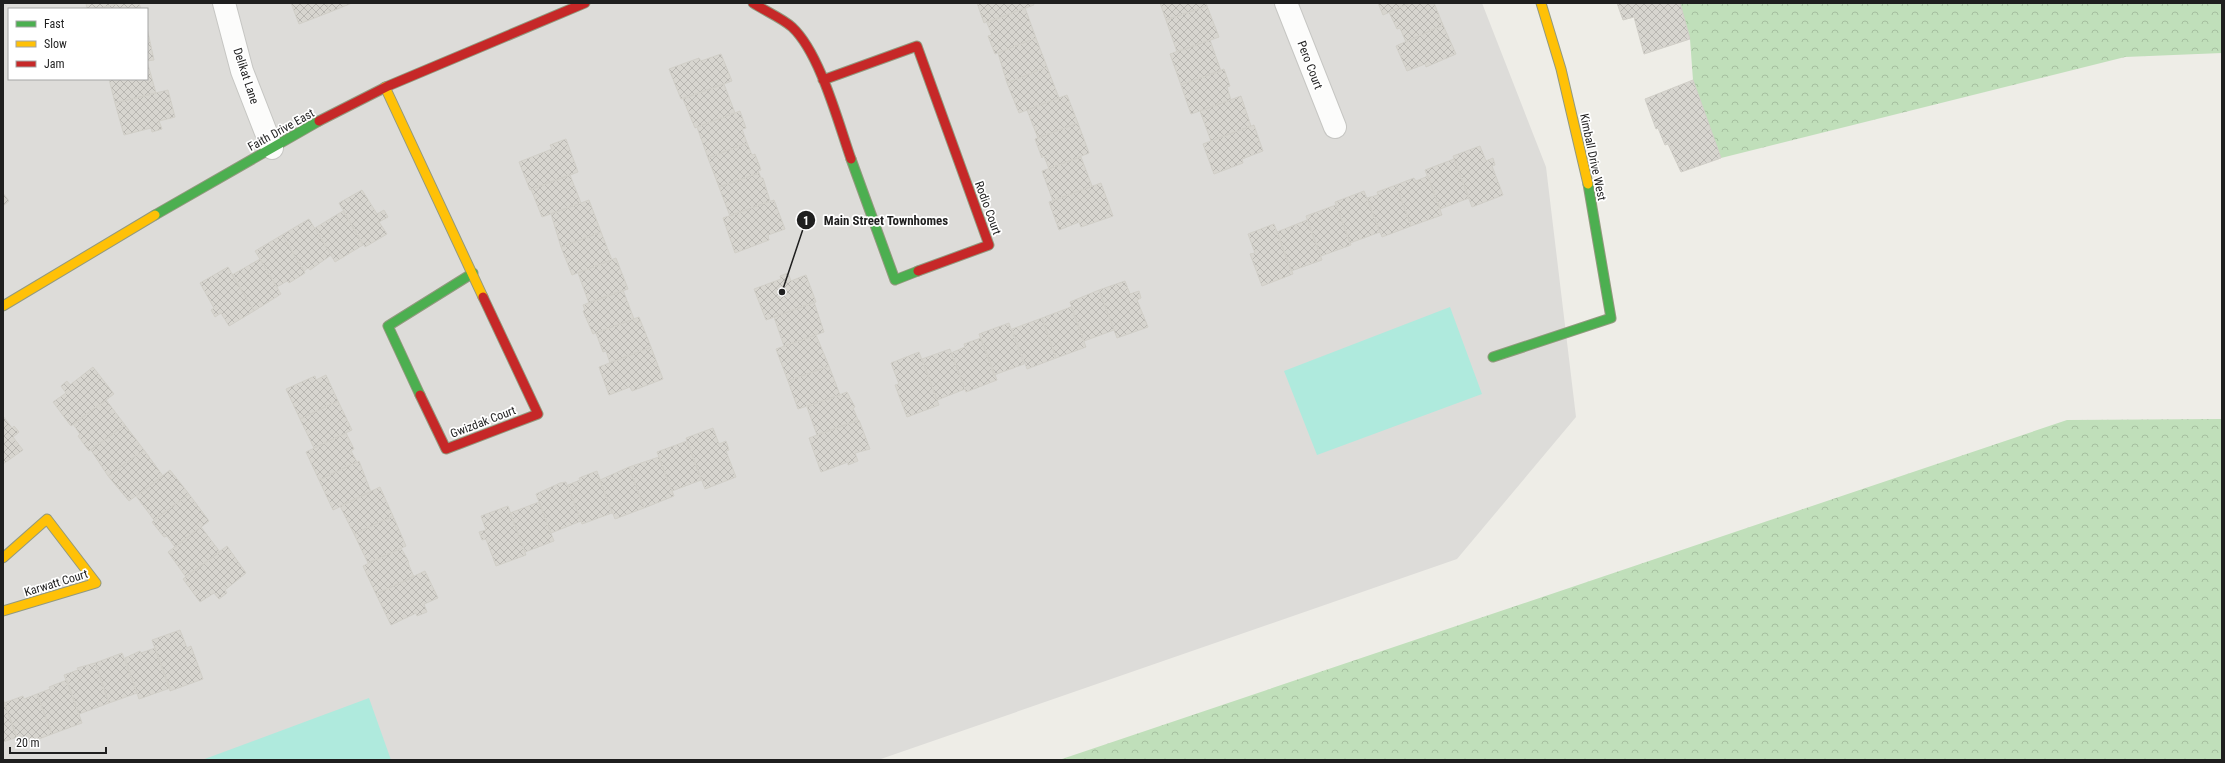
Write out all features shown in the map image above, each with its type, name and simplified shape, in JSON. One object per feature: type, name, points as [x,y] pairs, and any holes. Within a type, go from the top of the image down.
[{"type":"street","name":"Delikat Lane","points":[[224,3],[242,71],[272,148]]},
{"type":"street","name":"Faith Drive East","points":[[3,306],[272,148],[385,87],[466,51],[585,3]]},
{"type":"street","name":"Rodio Court","points":[[753,3],[792,27],[806,44],[823,80],[895,280],[989,245],[917,46],[823,80]]},
{"type":"street","name":"Pero Court","points":[[1286,3],[1334,127]]},
{"type":"street","name":"Kimball Drive West","points":[[1493,357],[1611,318],[1586,172],[1561,69],[1541,3]]},
{"type":"street","name":"Gwizdak Court","points":[[385,87],[473,274],[538,414],[446,449],[388,326],[473,274]]},
{"type":"street","name":"Karwatt Court","points":[[3,558],[47,519],[96,583],[3,611]]},
{"type":"shaded area","points":[[3,3],[1482,3],[1546,167],[1576,417],[1457,559],[878,760],[3,760]]},
{"type":"shaded area","points":[[1450,307],[1482,394],[1317,455],[1284,371]]},
{"type":"shaded area","points":[[369,698],[391,760],[202,760]]},
{"type":"green space","points":[[1680,3],[2222,3],[2222,53],[2125,57],[1721,158],[1693,80],[1690,39]]},
{"type":"green space","points":[[2222,419],[2222,760],[1059,760],[2067,420]]},
{"type":"building","points":[[86,3],[120,3],[101,8],[87,8]]},
{"type":"building","points":[[120,3],[139,3],[141,8],[101,8]]},
{"type":"building","points":[[291,3],[326,3],[330,12],[299,24]]},
{"type":"building","points":[[326,3],[352,3],[330,12]]},
{"type":"building","points":[[977,3],[1033,3],[1034,5],[984,23]]},
{"type":"building","points":[[1160,3],[1206,3],[1207,6],[1166,20]]},
{"type":"building","points":[[1378,3],[1410,3],[1383,15]]},
{"type":"building","points":[[1410,3],[1434,3],[1443,25],[1406,42],[1400,28],[1397,29],[1389,12]]},
{"type":"building","points":[[1617,3],[1680,3],[1690,39],[1644,54],[1634,17],[1623,20]]},
{"type":"building","points":[[1207,6],[1219,37],[1177,52],[1166,20]]},
{"type":"building","points":[[1025,8],[1036,38],[995,54],[988,36],[992,35],[987,23]]},
{"type":"building","points":[[1443,25],[1456,54],[1426,67],[1425,64],[1407,71],[1396,46]]},
{"type":"building","points":[[148,33],[154,60],[148,61]]},
{"type":"building","points":[[1036,38],[1047,67],[1007,83],[998,53]]},
{"type":"building","points":[[1210,40],[1221,71],[1181,85],[1170,54]]},
{"type":"building","points":[[721,54],[732,81],[681,99],[669,69],[699,58],[701,61]]},
{"type":"building","points":[[148,65],[156,93],[115,103],[109,80],[148,80]]},
{"type":"building","points":[[1047,67],[1059,98],[1019,113],[1007,83]]},
{"type":"building","points":[[1224,69],[1230,86],[1227,87],[1231,100],[1191,114],[1181,85]]},
{"type":"building","points":[[1693,80],[1721,158],[1681,172],[1668,144],[1665,145],[1658,128],[1656,129],[1645,99]]},
{"type":"building","points":[[724,84],[735,113],[695,128],[683,99]]},
{"type":"building","points":[[168,90],[175,117],[159,121],[162,129],[152,132],[151,128],[124,135],[115,103]]},
{"type":"building","points":[[1067,95],[1078,123],[1038,138],[1027,110]]},
{"type":"building","points":[[1241,96],[1251,126],[1211,141],[1200,111]]},
{"type":"building","points":[[740,111],[746,128],[742,129],[747,143],[708,158],[697,127]]},
{"type":"building","points":[[1078,123],[1089,153],[1049,169],[1044,156],[1042,158],[1035,139]]},
{"type":"building","points":[[1254,125],[1263,151],[1242,159],[1243,163],[1214,174],[1203,144]]},
{"type":"building","points":[[566,139],[578,172],[530,190],[519,162],[552,149],[550,145]]},
{"type":"building","points":[[747,143],[752,155],[755,154],[761,170],[758,171],[759,173],[719,187],[708,158]]},
{"type":"building","points":[[1480,146],[1486,161],[1493,158],[1495,165],[1492,166],[1503,195],[1472,207],[1453,156]]},
{"type":"building","points":[[1081,157],[1092,186],[1053,201],[1042,171]]},
{"type":"building","points":[[1454,159],[1469,198],[1440,209],[1425,170]]},
{"type":"building","points":[[759,173],[761,178],[763,178],[770,201],[730,216],[719,187]]},
{"type":"building","points":[[570,175],[581,203],[542,217],[531,189]]},
{"type":"building","points":[[1428,176],[1442,215],[1411,226],[1396,185],[1414,178],[1416,181]]},
{"type":"building","points":[[1101,183],[1113,216],[1081,227],[1079,222],[1059,230],[1049,202]]},
{"type":"building","points":[[1396,185],[1411,226],[1382,237],[1367,198],[1378,195],[1377,192]]},
{"type":"building","points":[[362,190],[377,214],[384,210],[388,217],[379,222],[387,234],[365,247],[339,203]]},
{"type":"building","points":[[1364,191],[1380,232],[1350,243],[1335,202]]},
{"type":"building","points":[[3,193],[9,201],[3,206]]},
{"type":"building","points":[[589,200],[601,232],[561,247],[551,214]]},
{"type":"building","points":[[774,200],[785,229],[768,235],[769,240],[735,253],[723,218]]},
{"type":"building","points":[[1336,205],[1351,245],[1321,256],[1306,216]]},
{"type":"building","points":[[343,211],[363,245],[335,262],[315,228]]},
{"type":"building","points":[[309,219],[331,255],[310,270],[308,268],[304,271],[282,235]]},
{"type":"building","points":[[1307,220],[1322,260],[1291,271],[1277,232]]},
{"type":"building","points":[[1274,224],[1293,274],[1262,286],[1250,254],[1255,253],[1248,234]]},
{"type":"building","points":[[601,232],[612,260],[572,275],[561,247]]},
{"type":"building","points":[[282,235],[305,273],[289,283],[287,281],[277,287],[255,251]]},
{"type":"building","points":[[616,258],[628,289],[589,303],[578,273]]},
{"type":"building","points":[[260,259],[281,294],[254,311],[232,275]]},
{"type":"building","points":[[228,267],[254,311],[229,326],[221,313],[215,317],[211,310],[214,308],[200,283]]},
{"type":"building","points":[[788,273],[791,281],[806,275],[816,302],[766,320],[754,289],[781,279],[780,276]]},
{"type":"building","points":[[1125,281],[1130,294],[1139,291],[1141,298],[1137,300],[1148,327],[1117,338],[1099,290]]},
{"type":"building","points":[[623,290],[634,319],[593,334],[583,311],[585,310],[583,305]]},
{"type":"building","points":[[1099,290],[1114,330],[1084,341],[1070,302]]},
{"type":"building","points":[[814,302],[824,332],[784,346],[774,317]]},
{"type":"building","points":[[1071,307],[1086,347],[1056,358],[1042,318]]},
{"type":"building","points":[[639,317],[651,347],[610,363],[606,351],[603,352],[596,333]]},
{"type":"building","points":[[1042,318],[1056,358],[1027,369],[1012,329]]},
{"type":"building","points":[[1009,323],[1024,364],[994,375],[979,334]]},
{"type":"building","points":[[816,335],[829,366],[788,381],[776,349]]},
{"type":"building","points":[[981,338],[997,380],[966,392],[951,353],[965,347],[964,344]]},
{"type":"building","points":[[651,347],[663,379],[632,391],[630,387],[609,395],[599,367]]},
{"type":"building","points":[[950,349],[965,389],[937,400],[922,359]]},
{"type":"building","points":[[919,352],[939,405],[907,417],[895,385],[899,384],[891,363]]},
{"type":"building","points":[[829,366],[840,395],[798,409],[788,381]]},
{"type":"building","points":[[93,367],[114,394],[71,426],[53,402],[66,393],[61,386],[67,381],[70,385]]},
{"type":"building","points":[[326,375],[338,401],[300,419],[286,389],[315,376],[316,380]]},
{"type":"building","points":[[847,392],[855,407],[853,408],[858,420],[817,435],[807,407]]},
{"type":"building","points":[[106,400],[125,425],[89,451],[78,436],[80,434],[73,424]]},
{"type":"building","points":[[338,401],[352,430],[314,448],[300,419]]},
{"type":"building","points":[[3,416],[12,428],[14,426],[19,432],[13,437],[23,450],[3,464]]},
{"type":"building","points":[[859,420],[870,449],[855,453],[858,461],[848,465],[848,462],[821,472],[809,438]]},
{"type":"building","points":[[125,425],[144,450],[108,476],[91,450]]},
{"type":"building","points":[[713,428],[719,444],[726,441],[729,450],[726,451],[736,477],[705,489],[686,438]]},
{"type":"building","points":[[346,433],[354,449],[351,451],[357,462],[319,480],[306,452]]},
{"type":"building","points":[[687,441],[701,480],[672,491],[657,452]]},
{"type":"building","points":[[144,450],[163,476],[129,501],[108,476]]},
{"type":"building","points":[[659,457],[674,496],[644,508],[629,467]]},
{"type":"building","points":[[359,461],[371,492],[333,510],[319,480]]},
{"type":"building","points":[[629,467],[644,508],[615,519],[600,480]]},
{"type":"building","points":[[170,470],[189,494],[154,520],[136,496]]},
{"type":"building","points":[[597,471],[612,513],[582,524],[568,485],[580,480],[579,478]]},
{"type":"building","points":[[566,482],[581,521],[551,533],[536,494],[560,483]]},
{"type":"building","points":[[380,487],[393,516],[354,534],[340,506]]},
{"type":"building","points":[[189,494],[209,521],[175,547],[167,536],[164,537],[152,522]]},
{"type":"building","points":[[539,502],[554,541],[525,552],[510,513]]},
{"type":"building","points":[[508,506],[526,555],[496,566],[486,539],[482,540],[479,532],[486,530],[481,516]]},
{"type":"building","points":[[393,516],[406,546],[368,563],[354,534]]},
{"type":"building","points":[[201,527],[220,552],[186,577],[168,552]]},
{"type":"building","points":[[227,546],[246,573],[225,590],[227,593],[219,599],[214,593],[200,602],[183,579]]},
{"type":"building","points":[[401,548],[409,562],[408,563],[414,577],[376,594],[363,566]]},
{"type":"building","points":[[425,571],[438,598],[424,604],[427,612],[417,616],[416,613],[391,625],[376,594]]},
{"type":"building","points":[[180,630],[187,648],[191,646],[203,679],[170,691],[152,640]]},
{"type":"building","points":[[155,648],[170,688],[139,699],[125,658],[140,651],[141,653]]},
{"type":"building","points":[[122,653],[137,693],[109,703],[95,663]]},
{"type":"building","points":[[95,663],[109,703],[79,714],[64,675],[78,670],[77,668]]},
{"type":"building","points":[[67,680],[82,723],[52,734],[37,694],[50,689],[49,687]]},
{"type":"building","points":[[37,694],[52,734],[20,746],[4,703],[23,696],[24,699]]},
{"type":"building","points":[[3,699],[17,737],[3,742]]},
{"type":"traffic: fast","points":[[155,215],[319,121]]},
{"type":"traffic: fast","points":[[851,159],[895,280],[918,271]]},
{"type":"traffic: fast","points":[[1493,357],[1611,318],[1588,184]]},
{"type":"traffic: fast","points":[[420,395],[388,326],[473,273]]},
{"type":"traffic: slow","points":[[1541,3],[1561,69],[1588,184]]},
{"type":"traffic: slow","points":[[385,87],[483,297]]},
{"type":"traffic: slow","points":[[3,306],[155,215]]},
{"type":"traffic: slow","points":[[3,558],[47,519],[96,583],[3,611]]},
{"type":"traffic: jam","points":[[319,121],[388,86],[585,3]]},
{"type":"traffic: jam","points":[[753,3],[792,27],[811,53],[820,70],[851,159]]},
{"type":"traffic: jam","points":[[823,80],[917,46],[989,245],[918,271]]},
{"type":"traffic: jam","points":[[420,395],[446,449],[538,414],[483,297]]},
{"type":"place","name":"Main Street Townhomes","points":[[782,292]]}]
